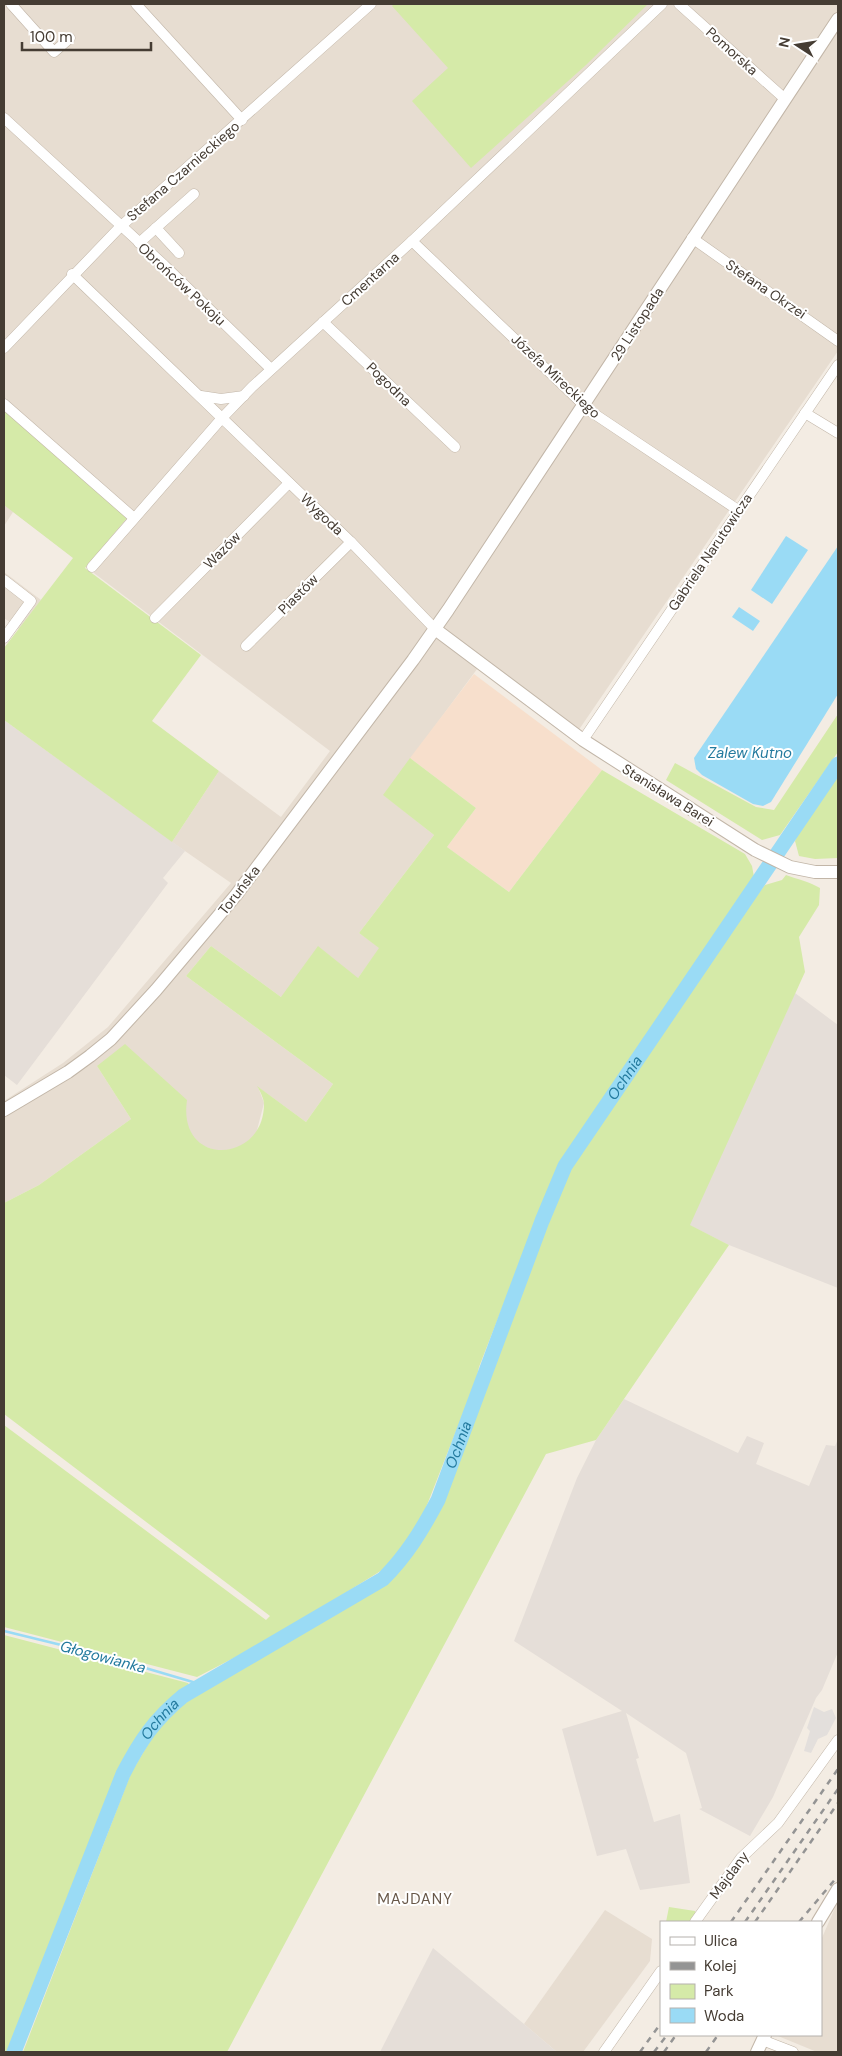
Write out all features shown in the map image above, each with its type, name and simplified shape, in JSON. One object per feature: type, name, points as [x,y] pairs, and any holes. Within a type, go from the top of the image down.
[{"type":"street","points":[[11,4],[54,52],[70,38]]},
{"type":"street","points":[[136,4],[242,120]]},
{"type":"street","name":"Stefana Czarnieckiego","points":[[4,348],[72,274],[120,227],[371,4]]},
{"type":"street","name":"Cmentarna","points":[[92,567],[222,418],[271,369],[412,242],[662,4]]},
{"type":"street","name":"Pomorska","points":[[679,4],[785,98]]},
{"type":"street","name":"29 Listopada","points":[[434,629],[838,19]]},
{"type":"street","name":"Obrońców Pokoju","points":[[4,118],[271,369]]},
{"type":"street","points":[[138,243],[194,194]]},
{"type":"street","points":[[156,228],[180,253]]},
{"type":"street","name":"Stefana Okrzei","points":[[692,238],[838,341]]},
{"type":"street","name":"Józefa Mireckiego","points":[[412,242],[583,405],[738,510]]},
{"type":"street","name":"Wygoda","points":[[72,274],[350,542],[434,629],[582,740]]},
{"type":"street","name":"Pogodna","points":[[324,322],[454,447]]},
{"type":"street","name":"Gabriela Narutowicza","points":[[582,740],[838,365]]},
{"type":"street","points":[[199,395],[221,400],[244,396]]},
{"type":"street","points":[[4,404],[134,518]]},
{"type":"street","points":[[805,412],[838,434]]},
{"type":"street","name":"Wazów","points":[[155,618],[289,483]]},
{"type":"street","name":"Piastów","points":[[246,646],[350,542]]},
{"type":"street","points":[[4,580],[31,601],[4,638]]},
{"type":"street","name":"Toruńska","points":[[4,1110],[68,1072],[90,1056],[111,1038],[156,990],[236,895],[434,629]]},
{"type":"street","name":"Stanisława Barei","points":[[582,740],[754,850],[790,866],[816,872],[838,872]]},
{"type":"street","name":"Majdany","points":[[696,1921],[741,1858],[789,1809],[838,1740]]},
{"type":"street","points":[[819,1921],[838,1889]]},
{"type":"street","points":[[604,2052],[660,1972]]},
{"type":"street","points":[[757,2052],[764,2037],[794,2052]]},
{"type":"shaded area","points":[[4,4],[838,4],[838,351],[578,731],[483,661],[384,795],[434,835],[359,933],[380,948],[358,978],[281,997],[211,946],[186,976],[333,1084],[306,1122],[258,1087],[264,1103],[256,1134],[243,1146],[228,1150],[214,1150],[201,1145],[190,1134],[185,1122],[186,1100],[97,1066],[131,1119],[39,1185],[4,1203],[4,1101],[63,1063],[108,1027],[231,883],[172,842],[219,771],[281,817],[330,751],[13,512],[4,526]]},
{"type":"shaded area","points":[[4,572],[41,600],[19,629],[4,618]]},
{"type":"shaded area","points":[[474,674],[602,770],[509,892],[447,847],[476,808],[410,758]]},
{"type":"shaded area","points":[[4,720],[185,851],[163,878],[168,883],[17,1085],[4,1075]]},
{"type":"shaded area","points":[[795,993],[838,1025],[838,1288],[729,1245],[689,1225]]},
{"type":"shaded area","points":[[624,1399],[738,1453],[747,1436],[764,1443],[756,1464],[809,1486],[826,1445],[835,1446],[838,1439],[838,1652],[822,1690],[816,1698],[773,1797],[750,1836],[699,1809],[702,1808],[686,1753],[626,1713],[639,1758],[636,1759],[654,1822],[680,1814],[690,1883],[640,1890],[626,1849],[597,1856],[562,1729],[622,1711],[514,1641],[577,1478],[596,1440]]},
{"type":"shaded area","points":[[814,1707],[824,1712],[832,1709],[836,1718],[827,1735],[818,1739],[811,1753],[804,1751],[810,1731],[807,1728]]},
{"type":"shaded area","points":[[838,1901],[838,2052],[817,2052],[778,2036],[822,2036],[822,1938]]},
{"type":"shaded area","points":[[605,1910],[652,1939],[650,1961],[583,2052],[557,2052],[524,2024]]},
{"type":"shaded area","points":[[433,1948],[524,2024],[557,2052],[380,2052]]},
{"type":"green space","points":[[394,4],[648,4],[586,65],[471,168],[412,101],[448,68],[392,6]]},
{"type":"green space","points":[[4,410],[127,518],[85,568],[201,655],[152,721],[219,771],[172,842],[4,720],[4,648],[73,558],[4,505]]},
{"type":"green space","points":[[838,714],[838,752],[780,835],[762,840],[666,780],[675,763],[756,807],[774,810]]},
{"type":"green space","points":[[410,758],[476,808],[447,847],[509,892],[602,770],[745,854],[752,866],[754,877],[555,1173],[418,1528],[387,1567],[313,1613],[296,1626],[197,1677],[4,1627],[4,1425],[266,1620],[270,1616],[4,1414],[4,1203],[39,1185],[131,1119],[97,1066],[125,1044],[187,1100],[187,1122],[195,1138],[207,1147],[222,1150],[237,1147],[251,1138],[260,1124],[264,1104],[263,1097],[257,1086],[306,1122],[333,1084],[186,976],[211,946],[281,997],[318,946],[358,978],[379,948],[359,933],[434,835],[383,795]]},
{"type":"green space","points":[[838,773],[838,858],[815,859],[799,856],[795,841],[800,829]]},
{"type":"green space","points":[[786,875],[820,888],[819,905],[799,937],[805,972],[690,1225],[729,1245],[596,1440],[546,1454],[227,2052],[23,2052],[131,1773],[156,1731],[185,1703],[372,1590],[403,1566],[427,1532],[444,1497],[532,1259],[569,1171],[747,908],[765,885],[782,880]]},
{"type":"green space","points":[[4,1635],[188,1683],[190,1686],[156,1715],[135,1741],[124,1760],[9,2052],[4,2052]]},
{"type":"green space","points":[[669,1907],[695,1911],[696,1913],[691,1921],[666,1921]]},
{"type":"water","points":[[786,536],[808,550],[772,604],[751,590]]},
{"type":"water","name":"Zalew Kutno","points":[[838,546],[838,694],[771,802],[763,806],[753,804],[702,775],[696,769],[694,758]]},
{"type":"water","points":[[739,607],[760,621],[753,631],[732,617]]},
{"type":"waterway","name":"Ochnia","points":[[14,2052],[123,1774],[148,1732],[183,1696],[383,1579],[407,1551],[420,1532],[438,1500],[542,1221],[565,1166],[838,764]]},
{"type":"waterway","name":"Głogowianka","points":[[4,1631],[98,1654],[203,1685]]},
{"type":"railway","points":[[732,1921],[838,1769]]},
{"type":"railway","points":[[746,1921],[838,1789]]},
{"type":"railway","points":[[756,1921],[838,1803]]},
{"type":"railway","points":[[800,1921],[838,1876]]},
{"type":"railway","points":[[640,2052],[660,2024]]},
{"type":"railway","points":[[654,2052],[666,2036]]},
{"type":"railway","points":[[664,2052],[675,2036]]},
{"type":"railway","points":[[706,2052],[717,2036]]},
{"type":"district","name":"MAJDANY","points":[[415,1899]]}]
